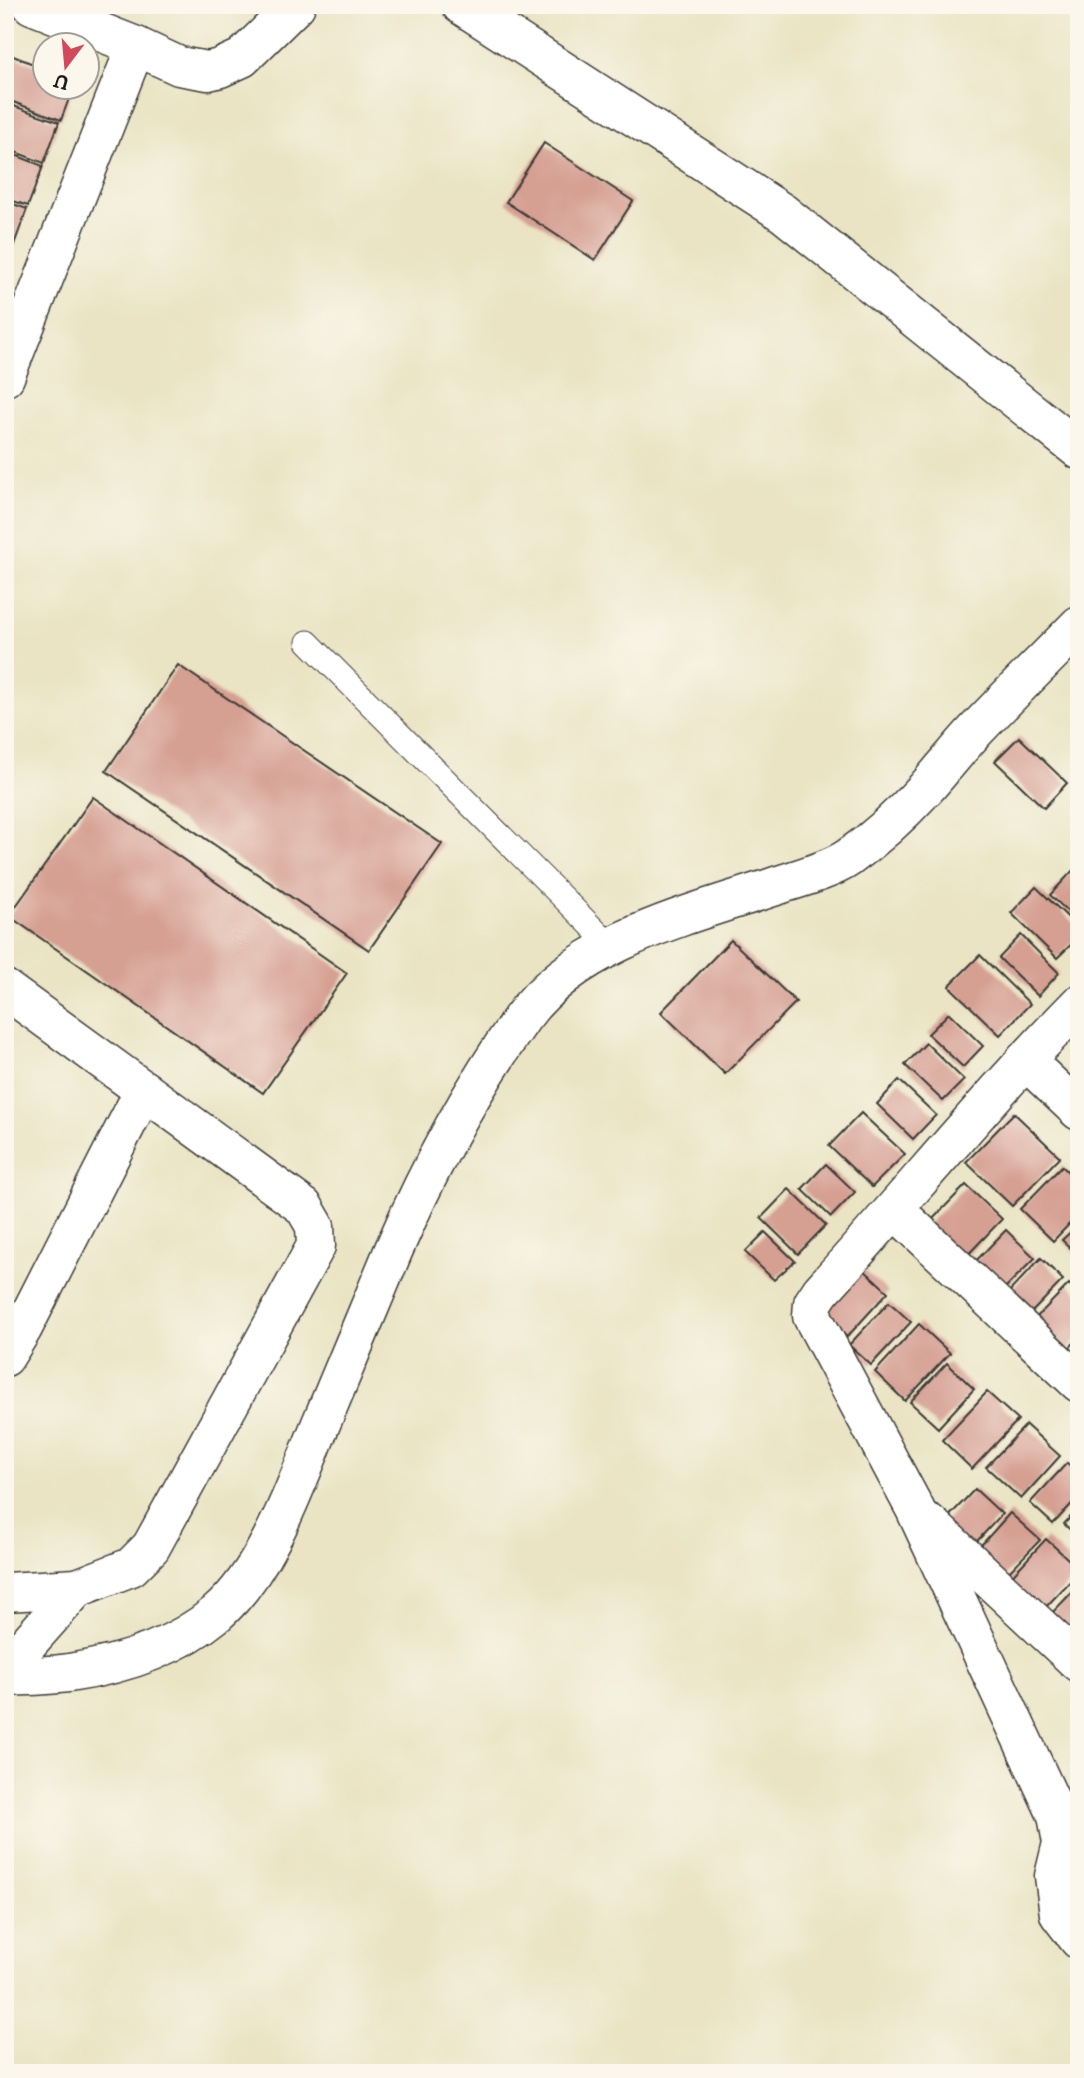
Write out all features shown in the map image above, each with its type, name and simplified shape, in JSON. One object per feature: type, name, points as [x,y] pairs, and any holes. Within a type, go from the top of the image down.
[{"type":"street","points":[[32,5],[179,66],[208,71],[242,58],[296,5]]},
{"type":"street","points":[[461,5],[783,213],[1079,450]]},
{"type":"street","points":[[5,377],[136,46]]},
{"type":"street","points":[[5,1677],[68,1673],[161,1648],[217,1613],[258,1564],[283,1514],[395,1246],[430,1173],[473,1093],[525,1015],[547,990],[579,964],[611,946],[718,904],[844,861],[923,791],[975,731],[1079,625]]},
{"type":"street","points":[[5,989],[304,1207],[315,1226],[316,1246],[151,1547],[131,1567],[77,1588],[5,1592]]},
{"type":"street","points":[[1079,1004],[1025,1060],[821,1291],[813,1303],[812,1316],[915,1509],[1057,1815],[1062,1843],[1054,1876],[1059,1914],[1079,1940]]},
{"type":"street","points":[[1025,1060],[1079,1111]]},
{"type":"street","points":[[5,1356],[23,1328],[144,1090]]},
{"type":"street","points":[[895,1210],[1079,1383]]},
{"type":"street","points":[[915,1509],[1079,1662]]},
{"type":"street","points":[[5,1669],[77,1588]]},
{"type":"lane","points":[[307,642],[611,946]]},
{"type":"building","points":[[8,54],[32,63],[32,102],[68,102],[61,120],[5,99],[5,60]]},
{"type":"building","points":[[5,103],[59,122],[44,163],[5,148]]},
{"type":"building","points":[[544,143],[633,201],[595,260],[506,202]]},
{"type":"building","points":[[5,151],[43,166],[28,206],[5,198]]},
{"type":"building","points":[[5,201],[27,209],[12,250],[5,247]]},
{"type":"building","points":[[178,665],[442,844],[369,950],[106,771]]},
{"type":"building","points":[[1019,737],[1067,783],[1044,808],[995,761]]},
{"type":"building","points":[[93,797],[347,973],[263,1093],[9,916]]},
{"type":"building","points":[[1077,866],[1079,868],[1079,922],[1050,895]]},
{"type":"building","points":[[1036,887],[1079,928],[1079,937],[1057,958],[1011,913]]},
{"type":"building","points":[[1021,935],[1059,973],[1038,996],[999,958]]},
{"type":"building","points":[[731,940],[796,1002],[725,1074],[661,1012]]},
{"type":"building","points":[[980,955],[1030,1004],[1000,1035],[949,986]]},
{"type":"building","points":[[949,1013],[983,1046],[963,1067],[928,1034]]},
{"type":"building","points":[[926,1043],[964,1080],[943,1101],[905,1065]]},
{"type":"building","points":[[1079,1070],[1079,1085],[1071,1078]]},
{"type":"building","points":[[899,1080],[936,1115],[913,1139],[877,1104]]},
{"type":"building","points":[[861,1113],[905,1154],[872,1187],[829,1146]]},
{"type":"building","points":[[1014,1113],[1060,1157],[1012,1206],[966,1162]]},
{"type":"building","points":[[826,1164],[855,1192],[831,1217],[802,1189]]},
{"type":"building","points":[[1062,1166],[1079,1183],[1079,1214],[1053,1241],[1020,1209]]},
{"type":"building","points":[[966,1185],[1002,1219],[960,1263],[924,1228]]},
{"type":"building","points":[[789,1189],[826,1225],[798,1254],[761,1218]]},
{"type":"building","points":[[1079,1224],[1079,1256],[1062,1240]]},
{"type":"building","points":[[1006,1230],[1035,1258],[996,1297],[968,1269]]},
{"type":"building","points":[[765,1232],[795,1261],[774,1280],[745,1252]]},
{"type":"building","points":[[1041,1258],[1063,1280],[1029,1315],[1007,1294]]},
{"type":"building","points":[[863,1269],[888,1292],[847,1337],[821,1314]]},
{"type":"building","points":[[1069,1284],[1079,1294],[1079,1338],[1060,1357],[1029,1325]]},
{"type":"building","points":[[889,1302],[911,1322],[871,1365],[849,1345]]},
{"type":"building","points":[[919,1324],[950,1353],[905,1401],[875,1372]]},
{"type":"building","points":[[947,1363],[974,1389],[938,1428],[910,1402]]},
{"type":"building","points":[[987,1392],[1018,1420],[972,1469],[942,1440]]},
{"type":"building","points":[[1026,1425],[1060,1456],[1021,1499],[986,1467]]},
{"type":"building","points":[[1067,1463],[1079,1473],[1079,1496],[1053,1524],[1030,1503]]},
{"type":"building","points":[[975,1489],[1002,1514],[968,1551],[941,1525]]},
{"type":"building","points":[[1079,1508],[1079,1538],[1064,1524]]},
{"type":"building","points":[[1010,1513],[1040,1540],[1003,1578],[975,1552]]},
{"type":"building","points":[[1046,1539],[1079,1569],[1079,1572],[1041,1612],[1007,1581]]},
{"type":"building","points":[[1079,1585],[1079,1641],[1050,1615]]}]
